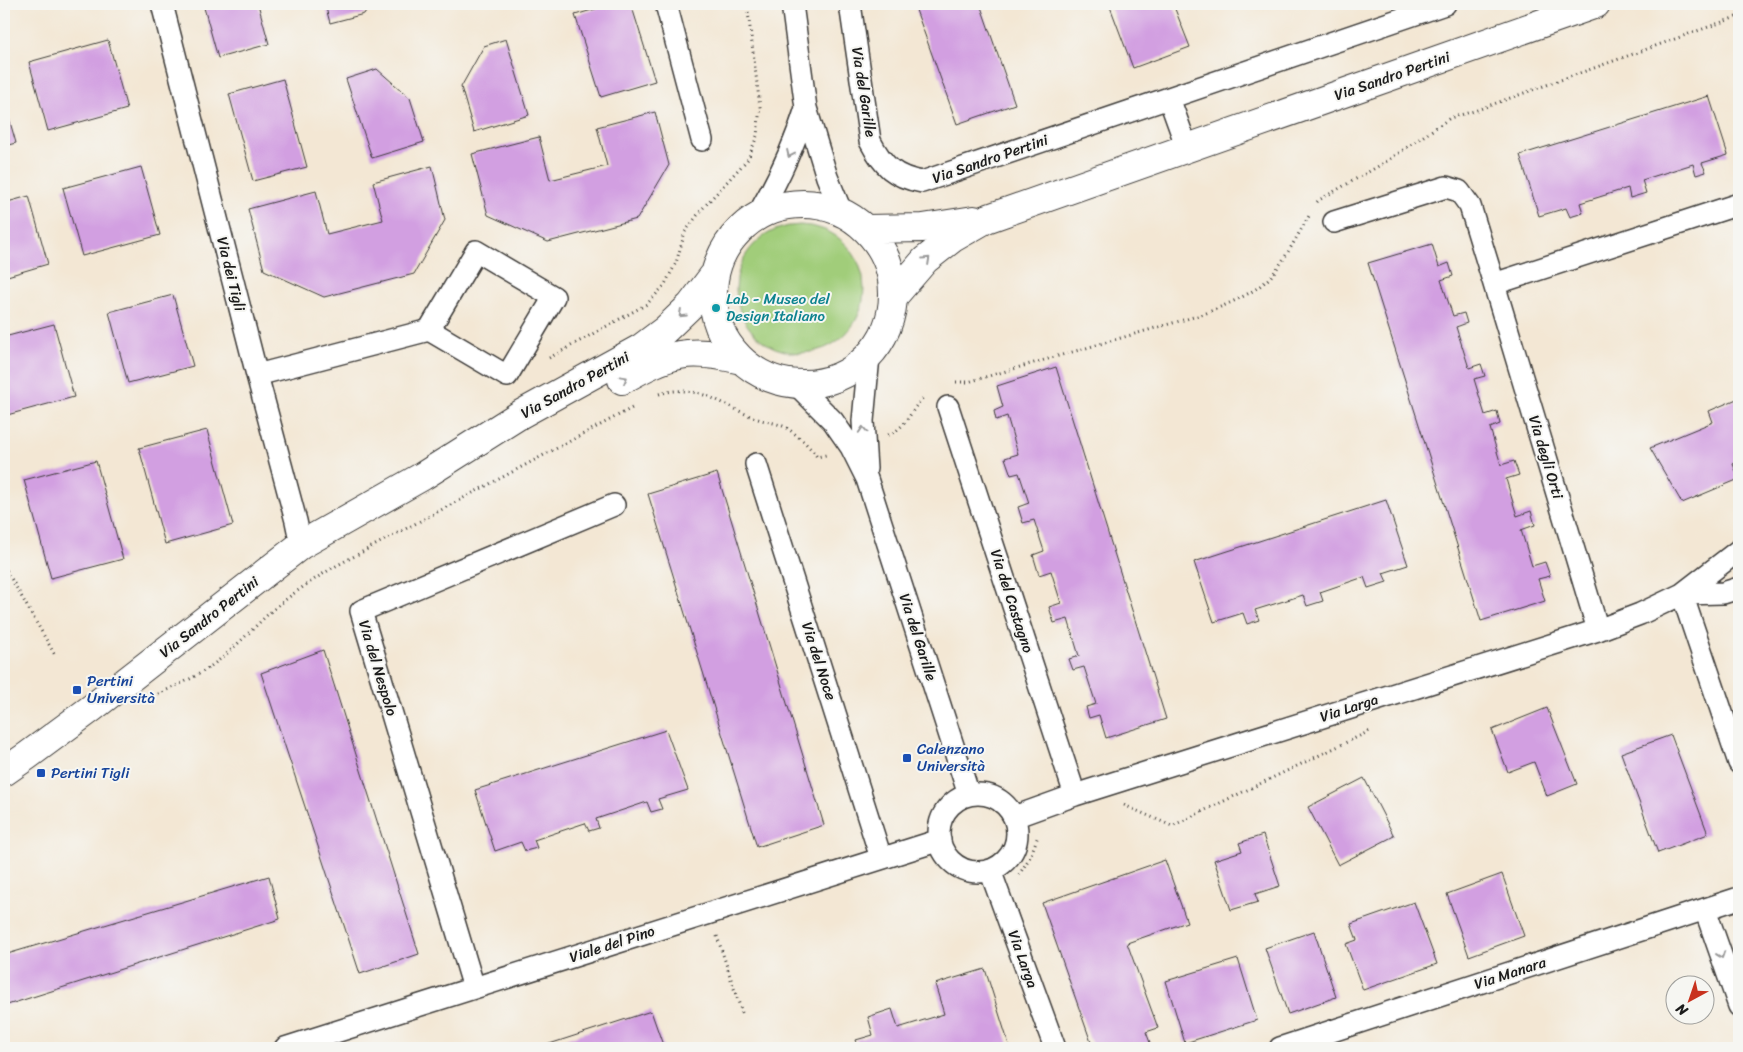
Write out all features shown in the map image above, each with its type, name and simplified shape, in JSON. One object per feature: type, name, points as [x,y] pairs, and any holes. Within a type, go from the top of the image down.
[{"type":"street","name":"Via dei Tigli","points":[[162,4],[301,545]]},
{"type":"street","points":[[666,4],[702,140]]},
{"type":"street","points":[[792,4],[806,108],[827,177],[840,210]]},
{"type":"street","name":"Via del Garille","points":[[850,4],[870,141],[880,159],[895,173]]},
{"type":"street","name":"Via Sandro Pertini","points":[[895,173],[911,180],[922,182],[1445,4]]},
{"type":"street","name":"Via Sandro Pertini","points":[[894,296],[925,260],[953,238],[986,219],[1596,4]]},
{"type":"street","points":[[1169,98],[1187,148]]},
{"type":"street","points":[[759,213],[775,186],[796,142],[806,108]]},
{"type":"street","name":"Via degli Orti","points":[[1334,222],[1446,187],[1459,191],[1470,206],[1598,630]]},
{"type":"street","name":"Via Sandro Pertini","points":[[4,772],[85,713],[301,545],[423,476],[521,414],[641,348],[691,305],[713,276],[722,251],[738,229],[759,213],[800,202],[840,210],[866,229],[887,259],[894,296],[890,317],[882,338],[869,356],[854,369],[836,378],[816,383],[796,384],[766,377],[741,360],[722,336],[712,307],[713,276]]},
{"type":"street","points":[[1494,284],[1739,204]]},
{"type":"street","name":"Via Sandro Pertini","points":[[866,229],[923,228],[986,219]]},
{"type":"street","points":[[257,375],[429,330],[476,251],[554,297],[507,376],[429,330]]},
{"type":"street","name":"Via Sandro Pertini","points":[[423,476],[531,430],[654,362],[686,353],[716,354],[741,360]]},
{"type":"street","name":"Via del Garille","points":[[866,479],[863,421],[869,356]]},
{"type":"street","name":"Via del Garille","points":[[796,384],[833,421],[851,447],[866,479],[969,795]]},
{"type":"street","name":"Via del Castagno","points":[[948,407],[1075,795]]},
{"type":"street","name":"Via del Noce","points":[[756,464],[881,858]]},
{"type":"street","name":"Via del Nespolo","points":[[474,988],[361,611],[614,505]]},
{"type":"street","name":"Via Larga","points":[[1014,817],[1075,795],[1598,630],[1640,614],[1682,594],[1739,550]]},
{"type":"street","name":"Via Larga","points":[[1682,594],[1723,593],[1739,588]]},
{"type":"street","points":[[1682,594],[1739,763]]},
{"type":"street","points":[[983,794],[996,799],[1006,806],[1014,817],[1017,827],[1017,840],[1010,855],[1002,864],[990,870],[975,872],[964,869],[948,858],[940,840],[939,829],[946,811],[954,803],[969,795],[983,794]]},
{"type":"street","name":"Viale del Pino","points":[[285,1048],[940,840]]},
{"type":"street","name":"Via Larga","points":[[990,870],[1055,1048]]},
{"type":"street","name":"Via Manara","points":[[1280,1048],[1739,898]]},
{"type":"street","points":[[1706,909],[1739,1006]]},
{"type":"path","points":[[546,364],[550,356],[647,304],[664,286],[676,263],[685,232],[702,209],[748,159],[757,136],[760,107],[747,4]]},
{"type":"path","points":[[951,382],[968,382],[1204,314],[1230,303],[1248,294],[1271,277],[1319,200],[1384,164],[1450,118],[1739,16]]},
{"type":"path","points":[[650,398],[666,392],[680,391],[711,397],[759,420],[787,428],[817,458],[828,454]]},
{"type":"path","points":[[883,436],[892,434],[905,424],[916,404],[925,396]]},
{"type":"path","points":[[153,696],[187,680],[214,664],[286,599],[334,567],[642,403]]},
{"type":"path","points":[[4,566],[55,655]]},
{"type":"path","points":[[1116,802],[1172,826],[1373,729]]},
{"type":"path","points":[[4,804],[12,799]]},
{"type":"path","points":[[1016,881],[1030,857],[1040,833]]},
{"type":"path","points":[[709,913],[743,1016]]},
{"type":"green space","points":[[800,225],[824,230],[836,236],[845,244],[853,253],[859,265],[864,289],[859,313],[853,325],[845,334],[836,342],[824,348],[800,353],[776,348],[764,342],[755,334],[747,325],[741,313],[736,289],[741,265],[747,253],[755,244],[764,236],[776,230]]},
{"type":"building","points":[[203,4],[258,4],[269,44],[218,58]]},
{"type":"building","points":[[325,4],[370,4],[364,14],[330,23]]},
{"type":"building","points":[[612,4],[631,4],[655,81],[601,97],[575,15]]},
{"type":"building","points":[[933,4],[980,4],[1015,104],[957,124],[916,10]]},
{"type":"building","points":[[1109,4],[1173,4],[1190,47],[1133,68]]},
{"type":"building","points":[[506,39],[529,115],[474,132],[461,87],[484,46]]},
{"type":"building","points":[[108,40],[127,109],[48,131],[29,62]]},
{"type":"building","points":[[377,69],[410,98],[424,142],[372,158],[346,79]]},
{"type":"building","points":[[283,79],[307,167],[253,181],[229,94]]},
{"type":"building","points":[[1709,96],[1728,155],[1702,163],[1706,172],[1696,175],[1693,164],[1642,180],[1646,193],[1630,198],[1628,188],[1580,203],[1583,213],[1570,217],[1566,208],[1539,216],[1520,155]]},
{"type":"building","points":[[4,101],[16,143],[4,146]]},
{"type":"building","points":[[655,112],[669,165],[637,219],[548,242],[488,215],[472,154],[539,137],[550,180],[607,166],[597,127]]},
{"type":"building","points":[[432,166],[445,220],[414,274],[324,297],[264,270],[248,209],[316,191],[327,234],[383,220],[373,182]]},
{"type":"building","points":[[141,167],[160,235],[82,256],[63,188]]},
{"type":"building","points":[[29,196],[48,264],[4,277],[4,203]]},
{"type":"building","points":[[1432,244],[1439,267],[1449,263],[1453,276],[1441,280],[1453,316],[1464,313],[1467,323],[1456,327],[1469,368],[1481,364],[1485,376],[1474,379],[1485,415],[1497,411],[1500,424],[1490,428],[1501,465],[1514,461],[1519,475],[1506,479],[1517,516],[1531,511],[1535,525],[1521,530],[1532,566],[1545,562],[1550,576],[1538,579],[1545,601],[1481,621],[1368,263]]},
{"type":"building","points":[[173,295],[193,366],[128,383],[109,312]]},
{"type":"building","points":[[54,324],[74,397],[7,415],[4,402],[4,337]]},
{"type":"building","points":[[1056,367],[1166,719],[1106,738],[1099,715],[1089,718],[1086,707],[1096,704],[1084,667],[1073,670],[1069,659],[1079,656],[1068,619],[1054,623],[1049,607],[1061,603],[1051,571],[1039,575],[1033,555],[1044,551],[1034,520],[1023,523],[1018,507],[1029,503],[1019,473],[1011,475],[1005,458],[1018,454],[1007,416],[996,420],[994,411],[1003,407],[997,386]]},
{"type":"building","points":[[1739,398],[1739,461],[1733,464],[1739,479],[1682,503],[1650,448],[1713,422],[1709,411]]},
{"type":"building","points":[[207,430],[233,525],[165,544],[139,448]]},
{"type":"building","points":[[96,461],[123,559],[51,578],[24,480]]},
{"type":"building","points":[[717,473],[824,825],[757,847],[648,494]]},
{"type":"building","points":[[1386,500],[1408,565],[1383,573],[1387,582],[1368,588],[1364,577],[1320,592],[1323,601],[1307,606],[1303,595],[1255,610],[1259,620],[1247,624],[1243,613],[1214,622],[1194,562]]},
{"type":"building","points":[[323,650],[419,954],[360,974],[261,673]]},
{"type":"building","points":[[1547,708],[1577,784],[1547,796],[1534,762],[1508,772],[1492,730]]},
{"type":"building","points":[[666,730],[688,790],[658,799],[662,809],[651,812],[647,802],[596,819],[599,828],[589,831],[585,823],[534,840],[537,848],[525,851],[521,842],[495,851],[475,790]]},
{"type":"building","points":[[1671,735],[1708,834],[1658,853],[1621,753]]},
{"type":"building","points":[[1364,778],[1394,836],[1338,865],[1308,807]]},
{"type":"building","points":[[1263,835],[1280,886],[1255,894],[1258,902],[1231,910],[1214,860],[1242,851],[1239,843]]},
{"type":"building","points":[[1165,860],[1187,922],[1127,943],[1158,1028],[1146,1032],[1152,1048],[1093,1048],[1042,903]]},
{"type":"building","points":[[1502,874],[1524,936],[1469,956],[1447,894]]},
{"type":"building","points":[[269,876],[280,919],[4,1006],[4,955]]},
{"type":"building","points":[[1414,902],[1437,964],[1363,990],[1346,944],[1357,940],[1351,924]]},
{"type":"building","points":[[1314,931],[1336,997],[1288,1014],[1265,948]]},
{"type":"building","points":[[1238,959],[1257,1020],[1185,1043],[1166,981]]},
{"type":"building","points":[[985,969],[1010,1048],[859,1048],[856,1040],[873,1035],[868,1017],[892,1009],[898,1028],[944,1014],[935,984]]},
{"type":"building","points":[[651,1011],[664,1048],[537,1048]]},
{"type":"place","name":"Lab - Museo del Design Italiano","points":[[716,308]]},
{"type":"place","name":"Pertini Università","points":[[77,690]]},
{"type":"place","name":"Calenzano Università","points":[[907,758]]},
{"type":"place","name":"Pertini Tigli","points":[[41,773]]}]
